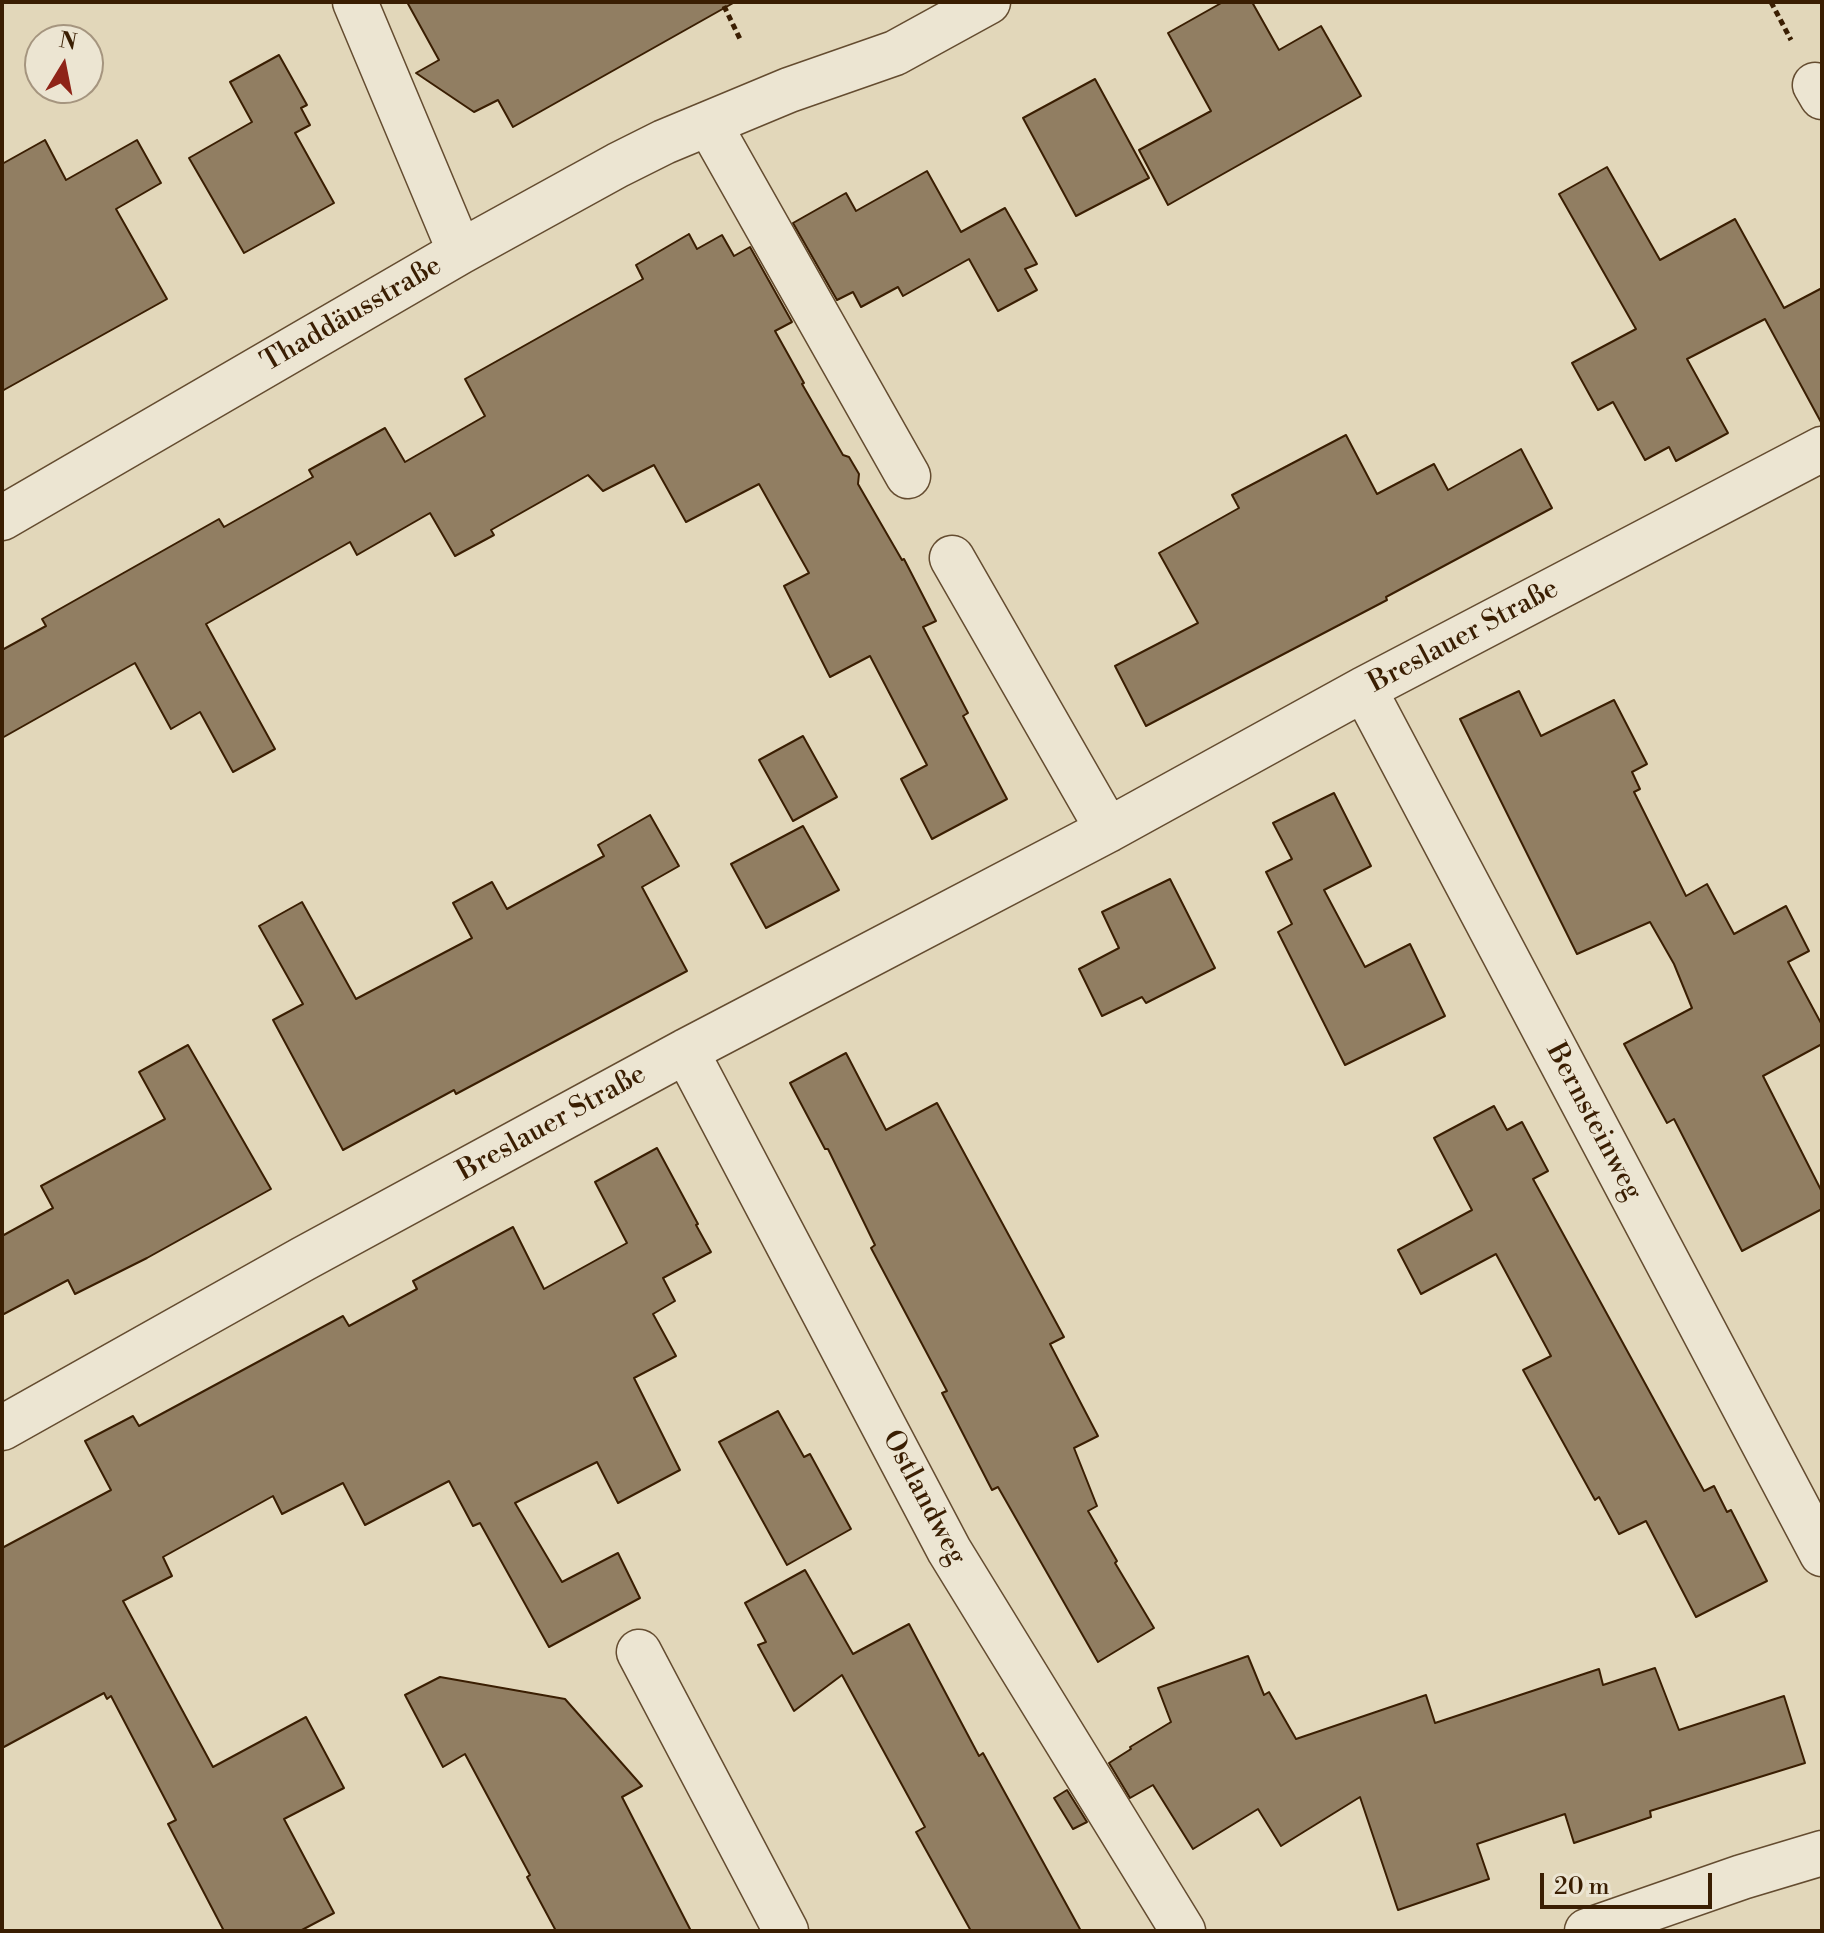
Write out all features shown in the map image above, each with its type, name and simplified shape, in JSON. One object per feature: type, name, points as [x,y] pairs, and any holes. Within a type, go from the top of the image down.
[{"type":"street","points":[[355,2],[460,252]]},
{"type":"street","name":"Thaddäusstraße","points":[[2,518],[460,252],[618,165],[664,142],[789,90],[895,53],[988,2]]},
{"type":"street","points":[[709,124],[908,476]]},
{"type":"street","name":"Breslauer Straße","points":[[2,1428],[303,1259],[686,1051],[1822,449]]},
{"type":"street","points":[[952,558],[1108,830]]},
{"type":"street","name":"Bernsteinweg","points":[[1364,689],[1822,1554]]},
{"type":"street","name":"Ostlandweg","points":[[686,1051],[949,1550],[1183,1931]]},
{"type":"street","points":[[639,1652],[786,1931]]},
{"type":"street","points":[[1587,1931],[1742,1877],[1822,1853]]},
{"type":"path","points":[[724,6],[741,41]]},
{"type":"building","points":[[407,2],[735,2],[513,127],[498,100],[474,112],[416,73],[439,60]]},
{"type":"building","points":[[1223,2],[1252,2],[1279,50],[1321,26],[1361,96],[1168,205],[1139,150],[1211,111],[1168,33]]},
{"type":"building","points":[[279,55],[307,105],[301,108],[310,125],[295,133],[334,203],[244,253],[189,158],[252,122],[230,82]]},
{"type":"building","points":[[1095,79],[1149,178],[1076,216],[1023,118]]},
{"type":"building","points":[[45,140],[66,180],[137,140],[161,183],[116,209],[167,299],[2,391],[2,164]]},
{"type":"building","points":[[1607,167],[1660,260],[1735,219],[1784,308],[1822,288],[1822,424],[1765,319],[1687,359],[1728,433],[1676,461],[1669,447],[1645,460],[1613,402],[1598,410],[1572,363],[1636,329],[1559,194]]},
{"type":"building","points":[[927,171],[961,232],[1005,208],[1037,264],[1025,269],[1037,290],[998,311],[969,259],[903,296],[898,287],[861,307],[853,292],[837,300],[793,223],[846,193],[856,211]]},
{"type":"building","points":[[689,234],[697,249],[722,235],[734,256],[750,247],[792,322],[775,331],[843,455],[849,457],[859,474],[858,484],[904,559],[936,621],[923,627],[968,713],[963,716],[1007,799],[932,839],[901,779],[927,765],[870,656],[830,677],[784,586],[809,573],[759,484],[686,522],[654,465],[603,491],[588,475],[491,530],[494,535],[455,556],[430,513],[357,555],[350,542],[206,624],[275,749],[233,772],[200,712],[171,729],[135,663],[2,738],[2,650],[46,626],[42,619],[219,519],[224,527],[313,477],[309,470],[385,428],[405,462],[485,416],[465,379],[643,279],[636,265]]},
{"type":"building","points":[[1346,435],[1377,494],[1434,464],[1448,490],[1521,449],[1552,508],[1386,597],[1387,600],[1146,726],[1115,666],[1198,623],[1159,553],[1239,508],[1232,495]]},
{"type":"building","points":[[1519,691],[1541,736],[1614,700],[1647,764],[1632,772],[1640,789],[1634,792],[1686,896],[1707,884],[1734,934],[1786,906],[1809,951],[1788,962],[1822,1025],[1822,1044],[1763,1076],[1822,1192],[1822,1209],[1742,1251],[1674,1119],[1667,1123],[1624,1044],[1692,1008],[1674,964],[1650,922],[1577,954],[1460,719]]},
{"type":"building","points":[[803,736],[837,797],[793,821],[759,760]]},
{"type":"building","points":[[1334,793],[1371,866],[1324,890],[1365,967],[1410,944],[1445,1016],[1345,1065],[1278,932],[1292,924],[1266,872],[1292,859],[1273,823]]},
{"type":"building","points":[[650,815],[679,866],[642,887],[687,971],[456,1094],[454,1090],[343,1150],[273,1020],[303,1004],[259,926],[302,902],[356,999],[472,938],[453,903],[492,882],[507,909],[604,856],[598,845]]},
{"type":"building","points":[[803,826],[839,890],[766,928],[731,864]]},
{"type":"building","points":[[1170,879],[1215,968],[1146,1003],[1142,997],[1102,1016],[1079,969],[1119,948],[1102,912]]},
{"type":"building","points":[[188,1045],[271,1189],[75,1294],[68,1280],[2,1315],[2,1236],[53,1208],[41,1186],[165,1119],[139,1072]]},
{"type":"building","points":[[846,1053],[886,1130],[937,1103],[1064,1337],[1050,1344],[1098,1436],[1074,1448],[1097,1506],[1088,1511],[1154,1628],[1098,1662],[998,1487],[992,1490],[942,1393],[947,1391],[871,1248],[875,1245],[828,1149],[825,1149],[790,1083]]},
{"type":"building","points":[[1494,1106],[1507,1130],[1522,1122],[1548,1171],[1533,1179],[1704,1491],[1714,1486],[1727,1512],[1731,1510],[1767,1581],[1696,1617],[1646,1521],[1619,1534],[1599,1497],[1595,1500],[1523,1370],[1551,1356],[1496,1254],[1421,1294],[1398,1250],[1472,1210],[1434,1138]]},
{"type":"building","points":[[657,1148],[711,1252],[663,1278],[675,1301],[653,1314],[676,1356],[634,1378],[680,1470],[618,1503],[597,1462],[515,1503],[562,1582],[618,1553],[640,1598],[549,1647],[480,1523],[473,1526],[449,1481],[365,1525],[343,1483],[282,1514],[273,1496],[163,1557],[172,1576],[123,1601],[213,1767],[306,1717],[344,1788],[284,1819],[334,1913],[300,1931],[224,1931],[168,1824],[176,1820],[111,1696],[107,1699],[104,1693],[2,1748],[2,1548],[111,1490],[85,1441],[133,1416],[139,1426],[343,1316],[349,1326],[417,1289],[413,1281],[513,1227],[544,1289],[627,1243],[595,1182]]},
{"type":"building","points":[[778,1411],[804,1457],[810,1454],[851,1529],[787,1565],[719,1442]]},
{"type":"building","points":[[805,1570],[853,1654],[909,1624],[979,1756],[983,1753],[1081,1931],[971,1931],[916,1832],[925,1827],[842,1675],[794,1711],[758,1645],[766,1642],[745,1603]]},
{"type":"building","points":[[1248,1656],[1264,1695],[1269,1692],[1296,1739],[1426,1695],[1435,1723],[1599,1669],[1603,1685],[1655,1668],[1679,1730],[1784,1696],[1805,1763],[1650,1811],[1651,1817],[1574,1843],[1565,1814],[1477,1844],[1489,1879],[1398,1910],[1360,1797],[1281,1846],[1258,1809],[1193,1849],[1153,1785],[1130,1798],[1109,1763],[1171,1722],[1158,1688]]},
{"type":"building","points":[[440,1677],[565,1699],[642,1786],[622,1797],[691,1931],[556,1931],[527,1877],[530,1875],[465,1754],[443,1767],[405,1695]]},
{"type":"building","points":[[1067,1790],[1087,1822],[1073,1829],[1054,1798]]}]
